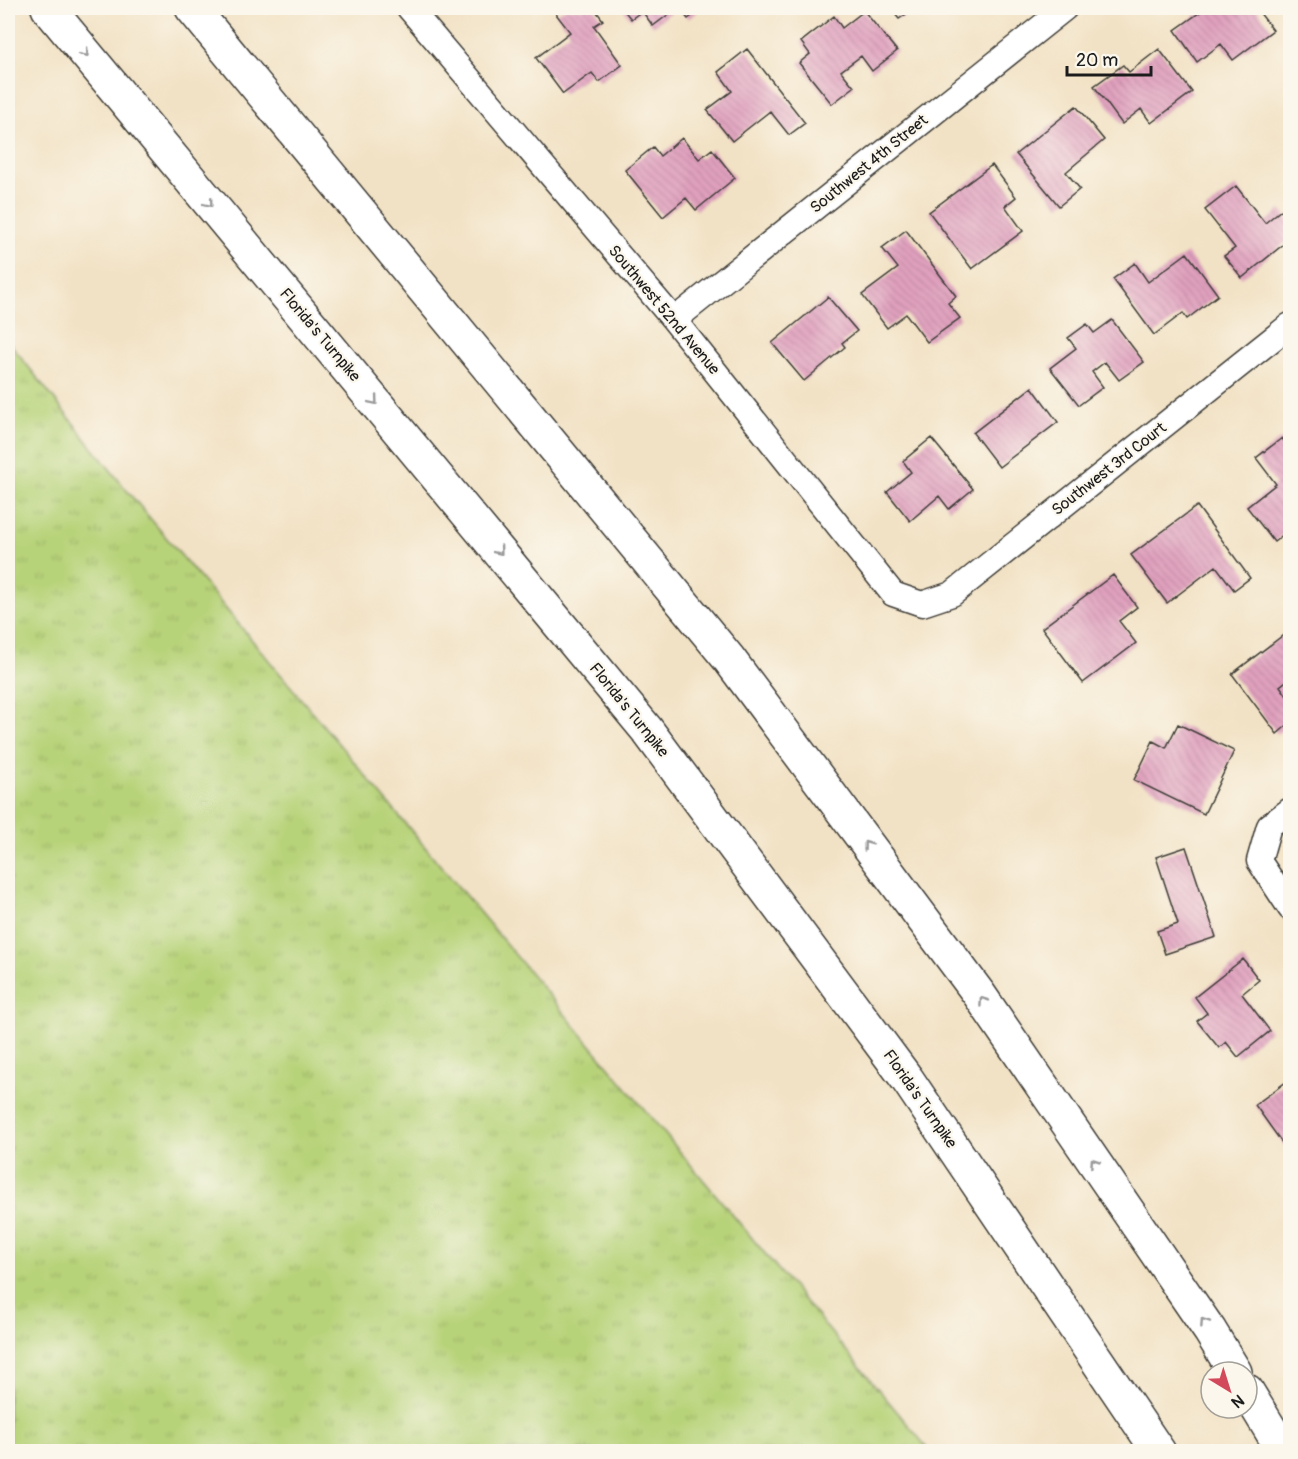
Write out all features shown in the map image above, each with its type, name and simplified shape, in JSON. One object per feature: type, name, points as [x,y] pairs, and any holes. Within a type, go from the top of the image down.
[{"type":"highway","name":"Florida's Turnpike","points":[[48,8],[647,730],[907,1079],[1159,1452]]},
{"type":"highway","points":[[192,8],[729,659],[979,994],[1228,1360]]},
{"type":"highway","points":[[1259,1411],[1284,1452]]},
{"type":"street","name":"Southwest 4th Street","points":[[674,320],[1065,8]]},
{"type":"street","name":"Southwest 52nd Avenue","points":[[420,11],[674,320],[893,594],[922,604]]},
{"type":"street","name":"Southwest 3rd Court","points":[[922,604],[952,594],[1290,325]]},
{"type":"street","points":[[1290,810],[1269,826],[1259,861],[1290,908]]},
{"type":"green space","points":[[8,341],[124,487],[930,1451],[8,1451]]},
{"type":"building","points":[[565,8],[594,8],[603,20],[594,26],[622,65],[599,82],[592,73],[563,94],[536,58],[570,32],[556,14]]},
{"type":"building","points":[[622,8],[677,8],[653,26],[642,11],[631,19]]},
{"type":"building","points":[[679,8],[702,8],[688,19]]},
{"type":"building","points":[[890,8],[915,8],[899,19]]},
{"type":"building","points":[[1206,8],[1256,8],[1273,30],[1233,60],[1221,44],[1197,62],[1175,30]]},
{"type":"building","points":[[864,11],[897,51],[872,71],[861,56],[841,71],[854,87],[832,104],[799,63],[810,54],[801,42],[834,16],[842,28]]},
{"type":"building","points":[[747,49],[805,123],[789,135],[770,111],[732,141],[707,110],[732,91],[718,72]]},
{"type":"building","points":[[1159,49],[1192,92],[1151,123],[1141,109],[1122,124],[1094,86],[1123,65],[1129,72]]},
{"type":"building","points":[[1076,106],[1104,140],[1066,172],[1080,189],[1059,206],[1016,154]]},
{"type":"building","points":[[682,138],[699,159],[712,149],[735,178],[696,210],[686,198],[663,217],[625,170],[653,147],[660,156]]},
{"type":"building","points":[[992,165],[1016,197],[1005,206],[1023,231],[972,269],[929,212]]},
{"type":"building","points":[[1236,186],[1265,223],[1281,210],[1290,222],[1290,239],[1242,278],[1224,256],[1235,248],[1205,210]]},
{"type":"building","points":[[906,230],[956,296],[948,303],[960,318],[927,342],[906,314],[887,328],[862,295],[898,268],[882,248]]},
{"type":"building","points":[[1187,253],[1218,295],[1187,319],[1183,313],[1154,335],[1113,279],[1135,263],[1148,282]]},
{"type":"building","points":[[828,297],[857,331],[842,343],[845,347],[804,381],[772,343]]},
{"type":"building","points":[[1112,320],[1144,362],[1119,380],[1105,362],[1092,372],[1103,387],[1079,405],[1050,368],[1076,348],[1068,338],[1087,324],[1094,333]]},
{"type":"building","points":[[1032,387],[1058,422],[999,467],[973,433]]},
{"type":"building","points":[[931,438],[973,489],[949,509],[939,496],[910,521],[887,492],[911,472],[903,461]]},
{"type":"building","points":[[1282,438],[1290,450],[1290,529],[1274,542],[1247,507],[1276,484],[1256,458]]},
{"type":"building","points":[[1197,506],[1250,578],[1234,590],[1216,566],[1167,603],[1131,555]]},
{"type":"building","points":[[1113,575],[1137,607],[1119,621],[1136,643],[1083,683],[1042,628]]},
{"type":"building","points":[[1286,633],[1290,639],[1290,678],[1280,686],[1290,700],[1290,723],[1277,734],[1232,674]]},
{"type":"building","points":[[1178,724],[1234,751],[1204,814],[1134,780],[1153,741],[1166,748]]},
{"type":"building","points":[[1186,847],[1216,937],[1165,954],[1157,931],[1178,924],[1156,857]]},
{"type":"building","points":[[1243,959],[1259,980],[1242,994],[1270,1031],[1238,1057],[1226,1042],[1219,1048],[1197,1021],[1207,1013],[1195,997]]},
{"type":"building","points":[[1290,1079],[1290,1154],[1255,1105]]}]
